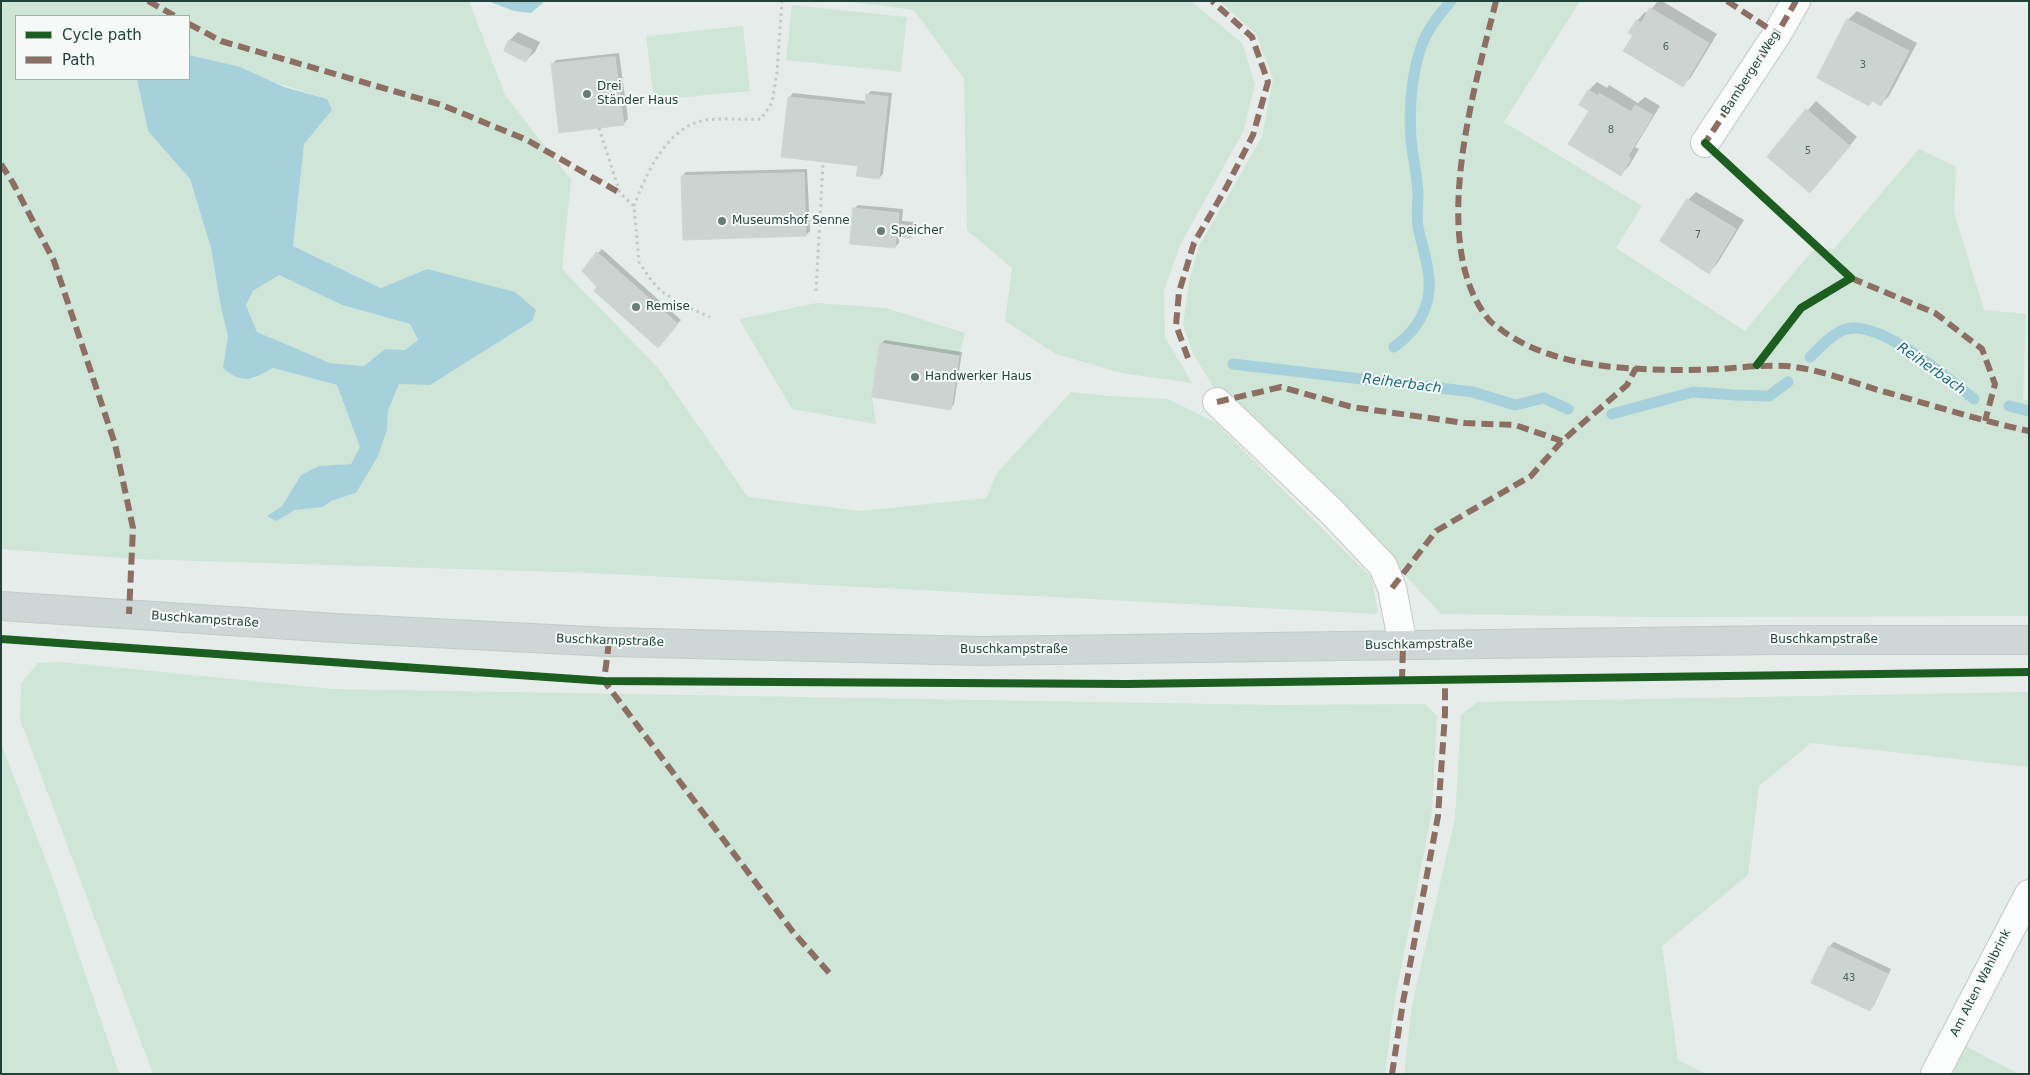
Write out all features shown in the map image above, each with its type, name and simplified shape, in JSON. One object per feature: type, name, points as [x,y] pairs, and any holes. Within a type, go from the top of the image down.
[{"type":"main road","name":"Buschkampstraße","points":[[1,606],[336,628],[609,642],[980,651],[1403,645],[2029,640]]},
{"type":"street","name":"Bamberger Weg","points":[[1705,143],[1778,34],[1796,1]]},
{"type":"street","points":[[1217,402],[1332,512],[1383,566],[1392,588],[1403,645]]},
{"type":"street","name":"Am Alten Wahlbrink","points":[[1934,1074],[2029,894]]},
{"type":"path","points":[[710,317],[661,291],[651,280],[639,262],[634,206],[645,176],[665,145],[681,130],[704,120],[760,120],[772,103],[777,72],[782,1]]},
{"type":"path","points":[[599,128],[620,193],[634,206]]},
{"type":"path","points":[[816,290],[823,163]]},
{"type":"green space","points":[[1,1],[469,1],[505,95],[571,180],[562,269],[658,368],[748,497],[861,511],[986,498],[997,473],[1071,392],[1168,399],[1215,422],[1372,578],[1378,614],[592,573],[135,559],[1,549]],"holes":[[[15,15],[190,15],[190,55],[327,99],[304,144],[293,246],[382,288],[427,269],[536,310],[532,321],[430,384],[399,384],[388,411],[387,430],[356,493],[331,501],[323,507],[295,510],[276,521],[267,516],[282,506],[301,475],[319,466],[351,464],[361,447],[337,385],[273,368],[253,379],[223,368],[228,336],[221,308],[211,248],[190,179],[148,131],[137,80],[15,80]]]},
{"type":"green space","points":[[846,1],[1191,1],[1242,43],[1255,84],[1243,132],[1181,243],[1164,290],[1165,337],[1192,383],[1121,373],[1056,354],[1005,321],[1012,268],[967,230],[964,79],[914,10]]},
{"type":"green space","points":[[1219,1],[1580,1],[1504,122],[1642,206],[1616,248],[1745,331],[1813,250],[1834,249],[1919,149],[1956,167],[1954,212],[1984,310],[2026,314],[2023,399],[2029,401],[2029,616],[1657,617],[1441,614],[1337,502],[1218,395],[1193,353],[1183,325],[1189,282],[1199,246],[1262,137],[1273,79],[1256,34]]},
{"type":"green space","points":[[792,5],[907,17],[901,72],[786,60]]},
{"type":"green space","points":[[743,26],[750,91],[654,100],[646,36]]},
{"type":"green space","points":[[279,275],[342,305],[410,324],[418,340],[405,350],[385,349],[364,366],[330,363],[257,332],[246,305],[253,291]]},
{"type":"green space","points":[[817,303],[886,308],[965,333],[959,356],[880,344],[872,397],[876,424],[792,409],[739,319]]},
{"type":"green space","points":[[62,662],[333,689],[1275,705],[1425,704],[1437,716],[1432,812],[1395,999],[1385,1074],[153,1074],[20,719],[21,683],[38,663]]},
{"type":"green space","points":[[2029,692],[2029,767],[1811,743],[1759,786],[1748,875],[1662,946],[1678,1060],[1706,1074],[1404,1074],[1412,1005],[1455,819],[1461,715],[1478,702]]},
{"type":"green space","points":[[1,743],[56,887],[119,1074],[1,1074]]},
{"type":"green space","points":[[1965,1046],[2019,1074],[1950,1074]]},
{"type":"water","points":[[488,1],[545,1],[531,13],[514,11]]},
{"type":"water","points":[[190,55],[240,67],[284,87],[327,99],[332,110],[304,144],[293,246],[381,288],[427,269],[515,292],[536,310],[532,321],[430,385],[399,384],[388,411],[387,430],[378,456],[356,493],[331,501],[323,507],[295,510],[276,521],[267,516],[282,506],[301,475],[319,466],[351,464],[360,447],[337,385],[273,368],[253,378],[242,379],[223,368],[228,336],[221,308],[211,248],[190,179],[148,131],[137,80],[190,80]],"holes":[[[279,275],[342,305],[410,324],[418,340],[405,350],[385,349],[364,366],[330,363],[257,332],[246,305],[253,291]]]},
{"type":"building","points":[[1650,8],[1709,43],[1683,87],[1623,51],[1633,35],[1628,33],[1636,20],[1641,23]]},
{"type":"building","points":[[1847,19],[1909,51],[1881,106],[1872,101],[1869,106],[1817,78]]},
{"type":"building","points":[[509,40],[532,50],[526,62],[504,51]]},
{"type":"building","name":"Drei Ständer Haus","points":[[615,57],[624,125],[559,133],[551,64]]},
{"type":"building","points":[[1588,90],[1598,96],[1599,93],[1631,112],[1635,105],[1653,115],[1628,156],[1631,158],[1621,176],[1568,144],[1589,111],[1579,105]]},
{"type":"building","points":[[866,94],[888,97],[879,179],[856,176],[858,166],[781,157],[788,97],[865,105]]},
{"type":"building","points":[[1806,109],[1850,146],[1810,193],[1767,157]]},
{"type":"building","points":[[804,173],[806,236],[683,240],[681,176]]},
{"type":"building","points":[[1687,199],[1736,229],[1709,274],[1660,241]]},
{"type":"building","name":"Speicher","points":[[853,208],[899,213],[898,224],[912,226],[911,238],[896,237],[895,248],[850,244]]},
{"type":"building","name":"Remise","points":[[597,252],[678,324],[658,348],[594,291],[597,287],[582,271]]},
{"type":"building","name":"Handwerker Haus","points":[[880,343],[959,356],[951,410],[872,397]]},
{"type":"building","points":[[1829,946],[1888,974],[1870,1011],[1811,983]]},
{"type":"waterway","points":[[1394,347],[1409,334],[1417,323],[1424,311],[1428,295],[1429,275],[1417,222],[1418,193],[1411,140],[1410,115],[1413,78],[1425,36],[1451,1]]},
{"type":"waterway","name":"Reiherbach","points":[[1810,357],[1830,338],[1841,331],[1854,328],[1868,330],[1884,336],[1917,355],[1974,399]]},
{"type":"waterway","name":"Reiherbach","points":[[1233,364],[1473,392],[1515,405],[1544,398],[1568,409]]},
{"type":"waterway","name":"Reiherbach","points":[[1612,414],[1693,392],[1769,396],[1788,382]]},
{"type":"waterway","name":"Reiherbach","points":[[2009,406],[2029,411]]},
{"type":"marked path","points":[[148,1],[173,15]]},
{"type":"marked path","points":[[1188,358],[1176,325],[1179,292],[1194,243],[1227,186],[1253,135],[1268,82],[1252,37],[1212,1]]},
{"type":"marked path","points":[[1496,1],[1468,120],[1461,165],[1458,209],[1461,251],[1471,289],[1490,321],[1515,339],[1537,349],[1584,363],[1658,370],[1787,366],[1833,376],[1972,417],[2029,431]]},
{"type":"marked path","points":[[1727,1],[1777,34]]},
{"type":"marked path","points":[[1708,146],[1705,143],[1777,34],[1796,1]]},
{"type":"marked path","points":[[190,25],[221,41],[442,105],[527,140],[620,193]]},
{"type":"marked path","points":[[1,164],[54,261],[115,444],[133,528],[129,614]]},
{"type":"marked path","points":[[1851,278],[1935,313],[1982,349],[1995,384],[1985,421]]},
{"type":"marked path","points":[[1392,588],[1436,531],[1531,476],[1562,441],[1627,385],[1636,368]]},
{"type":"marked path","points":[[1217,402],[1281,387],[1352,407],[1465,423],[1515,425],[1562,441]]},
{"type":"marked path","points":[[609,642],[604,681],[793,932],[831,975]]},
{"type":"marked path","points":[[1402,681],[1403,645]]},
{"type":"marked path","points":[[1392,1074],[1403,1002],[1438,816],[1445,714],[1445,680]]},
{"type":"cycle path","points":[[1705,143],[1851,278],[1801,308],[1757,365]]},
{"type":"cycle path","points":[[1,639],[604,681],[1127,684],[2029,672]]},
{"type":"place","name":"Drei Ständer Haus","points":[[587,94]]},
{"type":"place","name":"Museumshof Senne","points":[[722,221]]},
{"type":"place","name":"Speicher","points":[[881,231]]},
{"type":"place","name":"Remise","points":[[636,307]]},
{"type":"place","name":"Handwerker Haus","points":[[915,377]]}]
